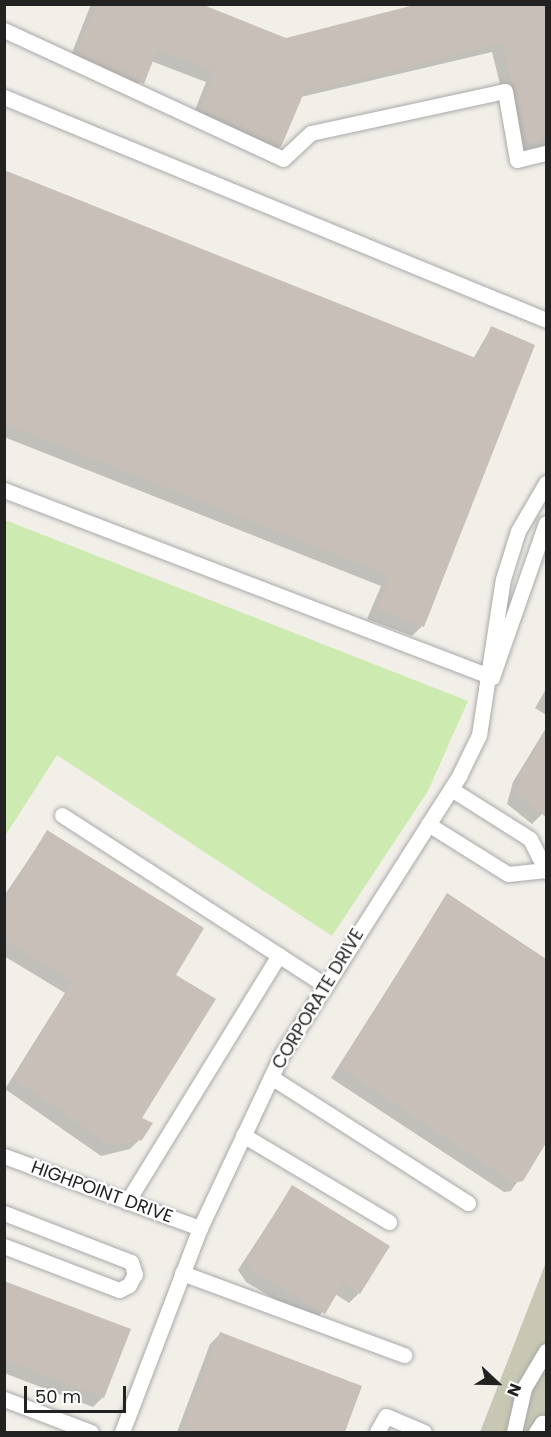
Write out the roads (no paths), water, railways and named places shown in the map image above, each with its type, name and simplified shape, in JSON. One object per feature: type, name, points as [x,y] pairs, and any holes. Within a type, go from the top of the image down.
[{"type":"street","points":[[4,30],[283,159],[311,133],[506,91],[517,160],[546,153]]},
{"type":"street","points":[[4,97],[546,320]]},
{"type":"street","name":"CORPORATE DRIVE","points":[[122,1432],[200,1228],[271,1077],[326,985],[451,789],[479,735],[492,676],[503,579],[518,531],[546,483]]},
{"type":"street","points":[[4,489],[492,676]]},
{"type":"street","name":"CORPORATE DRIVE","points":[[492,676],[546,523]]},
{"type":"street","points":[[428,824],[508,874],[546,870],[530,839],[451,789]]},
{"type":"street","points":[[62,815],[326,985]]},
{"type":"street","points":[[127,1202],[279,955]]},
{"type":"street","points":[[271,1077],[468,1203]]},
{"type":"street","points":[[243,1135],[389,1222]]},
{"type":"street","name":"HIGHPOINT DRIVE","points":[[4,1156],[200,1228]]},
{"type":"street","points":[[4,1213],[131,1262],[135,1274],[129,1285],[119,1290],[4,1246]]},
{"type":"street","points":[[182,1274],[404,1355]]},
{"type":"street","points":[[514,1432],[524,1388],[546,1351]]},
{"type":"street","points":[[4,1398],[91,1432]]},
{"type":"street","points":[[377,1432],[386,1416],[424,1432]]},
{"type":"street","points":[[536,1432],[542,1423],[546,1426]]}]
